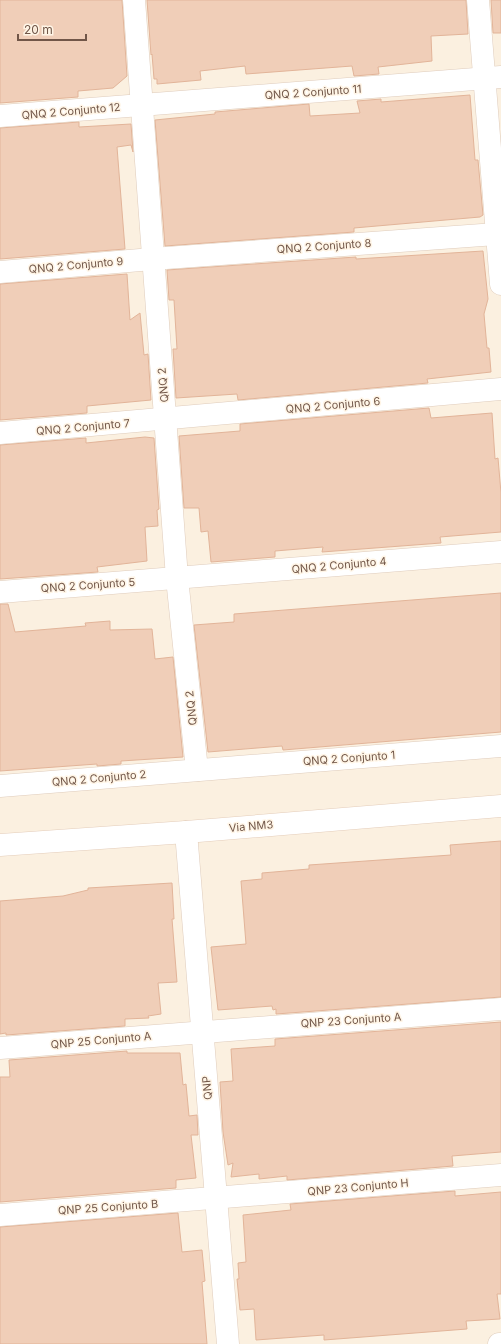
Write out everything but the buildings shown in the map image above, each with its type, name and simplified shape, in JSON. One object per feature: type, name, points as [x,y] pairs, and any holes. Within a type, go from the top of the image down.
[{"type":"street","name":"QNQ 2","points":[[134,0],[152,259],[166,420],[177,578],[197,770]]},
{"type":"street","points":[[478,0],[492,78],[496,234],[501,284]]},
{"type":"street","name":"QNQ 2 Conjunto 11","points":[[142,105],[492,78]]},
{"type":"street","name":"QNQ 2 Conjunto 12","points":[[0,116],[142,105]]},
{"type":"street","name":"QNQ 2 Conjunto 8","points":[[152,259],[496,234]]},
{"type":"street","name":"QNQ 2 Conjunto 9","points":[[0,272],[152,259]]},
{"type":"street","name":"QNQ 2 Conjunto 6","points":[[166,420],[501,389]]},
{"type":"street","name":"QNQ 2 Conjunto 7","points":[[0,433],[166,420]]},
{"type":"street","name":"QNQ 2 Conjunto 4","points":[[177,578],[501,552]]},
{"type":"street","name":"QNQ 2 Conjunto 5","points":[[0,592],[177,578]]},
{"type":"street","name":"QNQ 2 Conjunto 1","points":[[197,770],[501,746]]},
{"type":"street","name":"QNQ 2 Conjunto 2","points":[[0,786],[197,770]]},
{"type":"street","name":"Via NM3","points":[[0,845],[186,832],[501,806]]},
{"type":"street","name":"QNP","points":[[186,832],[228,1344]]},
{"type":"street","name":"QNP 23 Conjunto A","points":[[202,1032],[501,1009]]},
{"type":"street","name":"QNP 25 Conjunto A","points":[[0,1048],[202,1032]]},
{"type":"street","name":"QNP 23 Conjunto H","points":[[216,1199],[501,1174]]},
{"type":"street","name":"QNP 25 Conjunto B","points":[[0,1215],[216,1199]]}]
